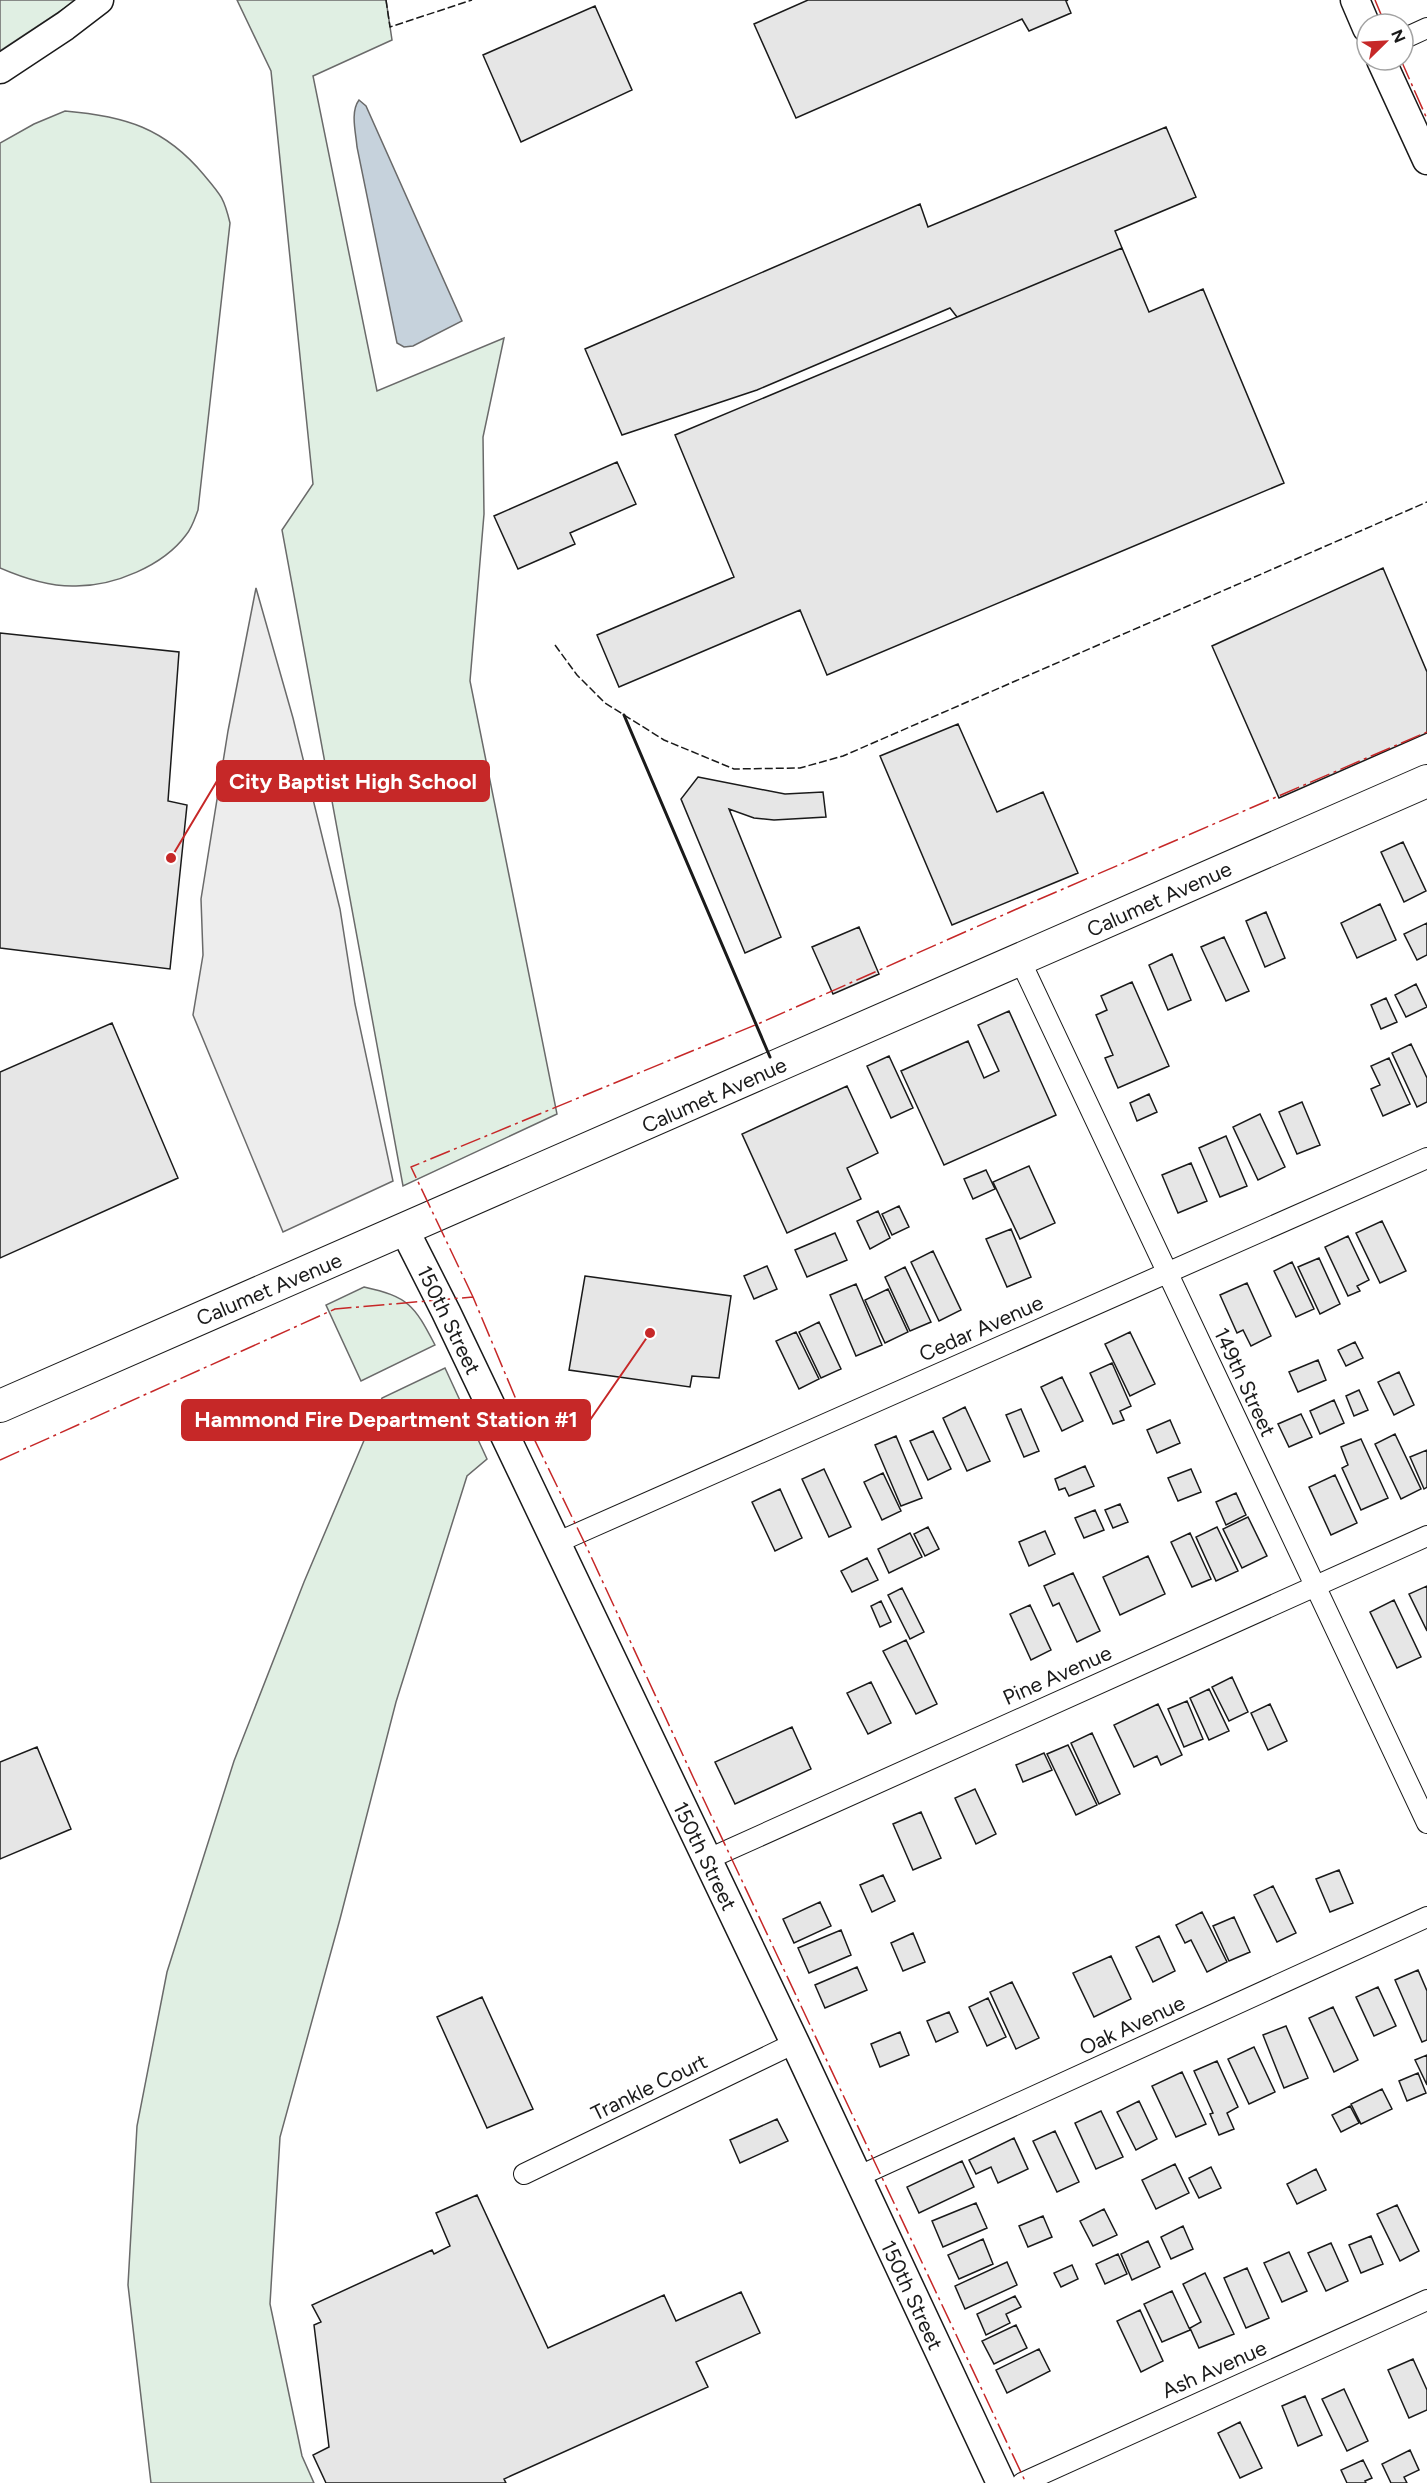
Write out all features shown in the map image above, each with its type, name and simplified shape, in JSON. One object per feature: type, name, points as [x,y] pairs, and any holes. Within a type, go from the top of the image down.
[{"type":"main road","name":"Calumet Avenue","points":[[0,1406],[405,1231],[1427,781]]},
{"type":"street","points":[[0,69],[65,26],[99,0]]},
{"type":"street","points":[[1387,72],[1427,160]]},
{"type":"street","name":"149th Street","points":[[1020,960],[1427,1823]]},
{"type":"street","name":"Cedar Avenue","points":[[556,1543],[1427,1158]]},
{"type":"street","name":"150th Street","points":[[405,1231],[795,2043],[1001,2483]]},
{"type":"street","name":"Pine Avenue","points":[[706,1860],[1427,1536]]},
{"type":"street","name":"Oak Avenue","points":[[857,2177],[1427,1917]]},
{"type":"street","name":"Trankle Court","points":[[524,2174],[795,2043]]},
{"type":"street","name":"Ash Avenue","points":[[1022,2483],[1427,2300]]},
{"type":"green space","points":[[0,0],[77,0],[0,51]]},
{"type":"green space","points":[[237,0],[386,0],[392,40],[313,76],[377,391],[504,338],[483,437],[484,514],[470,681],[557,1114],[403,1186],[282,530],[313,484],[271,71]]},
{"type":"green space","points":[[65,111],[107,116],[159,135],[189,159],[218,192],[224,202],[230,223],[198,510],[193,523],[176,546],[151,565],[121,578],[76,586],[37,581],[0,568],[0,143],[34,124]]},
{"type":"green space","points":[[364,1287],[401,1299],[409,1305],[421,1320],[435,1345],[361,1381],[326,1305]]},
{"type":"green space","points":[[445,1368],[487,1459],[467,1476],[396,1702],[340,1919],[280,2137],[270,2304],[302,2456],[314,2483],[151,2483],[128,2285],[137,2126],[167,1972],[234,1761],[304,1582],[382,1398]]},
{"type":"shaded area","points":[[359,100],[366,106],[462,321],[413,346],[404,347],[397,343],[357,147],[354,116]]},
{"type":"shaded area","points":[[256,588],[293,718],[340,909],[355,1004],[393,1181],[283,1232],[193,1015],[203,955],[201,899],[228,731]]},
{"type":"building","points":[[808,0],[1068,0],[1066,1],[1071,13],[1029,31],[1022,19],[796,118],[754,24]]},
{"type":"building","points":[[595,6],[632,90],[521,142],[483,55]]},
{"type":"building","points":[[1166,127],[1196,197],[1115,231],[1122,248],[957,317],[950,308],[757,390],[622,435],[585,349],[920,204],[928,227]]},
{"type":"building","points":[[1122,248],[1149,312],[1203,289],[1284,483],[827,675],[800,610],[619,687],[597,635],[734,577],[675,435]]},
{"type":"building","points":[[617,462],[636,504],[570,533],[575,544],[518,569],[494,516]]},
{"type":"building","points":[[1383,568],[1427,672],[1427,733],[1279,798],[1212,646]]},
{"type":"building","points":[[0,633],[179,652],[168,801],[187,805],[170,969],[0,948]]},
{"type":"building","points":[[958,724],[997,812],[1043,792],[1078,873],[952,925],[880,756]]},
{"type":"building","points":[[698,777],[785,794],[823,792],[826,817],[774,820],[754,818],[729,809],[781,937],[745,953],[681,799]]},
{"type":"building","points":[[1403,842],[1426,891],[1404,902],[1381,852]]},
{"type":"building","points":[[1380,904],[1396,940],[1357,958],[1341,923]]},
{"type":"building","points":[[1266,912],[1285,958],[1265,967],[1246,921]]},
{"type":"building","points":[[1427,923],[1427,955],[1417,960],[1404,934]]},
{"type":"building","points":[[859,927],[879,974],[833,994],[812,947]]},
{"type":"building","points":[[1224,937],[1249,991],[1226,1001],[1201,947]]},
{"type":"building","points":[[1172,954],[1191,1000],[1168,1010],[1149,965]]},
{"type":"building","points":[[1132,982],[1169,1066],[1118,1088],[1105,1058],[1113,1055],[1096,1015],[1107,1010],[1101,996]]},
{"type":"building","points":[[1416,984],[1427,1007],[1406,1017],[1395,995]]},
{"type":"building","points":[[1386,998],[1397,1022],[1381,1029],[1371,1005]]},
{"type":"building","points":[[1009,1011],[1056,1115],[944,1165],[901,1071],[968,1041],[984,1078],[999,1071],[978,1025]]},
{"type":"building","points":[[112,1023],[178,1178],[0,1258],[0,1072]]},
{"type":"building","points":[[1411,1044],[1427,1078],[1427,1102],[1417,1107],[1392,1053]]},
{"type":"building","points":[[889,1056],[913,1108],[891,1118],[867,1066]]},
{"type":"building","points":[[1389,1058],[1410,1104],[1383,1116],[1371,1089],[1380,1085],[1371,1066]]},
{"type":"building","points":[[847,1086],[878,1153],[847,1168],[861,1199],[787,1233],[742,1134]]},
{"type":"building","points":[[1149,1094],[1157,1112],[1137,1121],[1130,1103]]},
{"type":"building","points":[[1302,1102],[1320,1145],[1297,1154],[1279,1112]]},
{"type":"building","points":[[1260,1114],[1285,1167],[1258,1180],[1233,1127]]},
{"type":"building","points":[[1226,1136],[1247,1186],[1220,1197],[1199,1148]]},
{"type":"building","points":[[1191,1163],[1207,1201],[1178,1213],[1162,1175]]},
{"type":"building","points":[[1029,1166],[1055,1223],[1020,1239],[993,1182]]},
{"type":"building","points":[[986,1170],[995,1189],[973,1199],[964,1179]]},
{"type":"building","points":[[899,1206],[909,1227],[892,1235],[882,1214]]},
{"type":"building","points":[[878,1211],[890,1238],[870,1249],[857,1221]]},
{"type":"building","points":[[1382,1221],[1406,1271],[1380,1283],[1356,1233]]},
{"type":"building","points":[[1011,1229],[1031,1277],[1007,1287],[986,1239]]},
{"type":"building","points":[[835,1233],[847,1260],[807,1277],[795,1250]]},
{"type":"building","points":[[1348,1236],[1369,1280],[1357,1286],[1360,1291],[1348,1296],[1325,1247]]},
{"type":"building","points":[[933,1251],[961,1310],[939,1321],[911,1262]]},
{"type":"building","points":[[1319,1258],[1340,1304],[1320,1314],[1298,1267]]},
{"type":"building","points":[[1292,1262],[1314,1309],[1296,1317],[1274,1271]]},
{"type":"building","points":[[767,1266],[777,1289],[754,1299],[744,1276]]},
{"type":"building","points":[[905,1267],[931,1322],[910,1331],[885,1277]]},
{"type":"building","points":[[585,1276],[731,1296],[719,1378],[692,1376],[690,1387],[569,1370]]},
{"type":"building","points":[[1247,1283],[1271,1336],[1251,1346],[1243,1330],[1237,1333],[1220,1295]]},
{"type":"building","points":[[856,1284],[882,1345],[856,1356],[830,1295]]},
{"type":"building","points":[[888,1289],[908,1332],[885,1343],[865,1300]]},
{"type":"building","points":[[819,1322],[841,1369],[821,1378],[799,1332]]},
{"type":"building","points":[[796,1332],[819,1379],[799,1389],[776,1341]]},
{"type":"building","points":[[1130,1332],[1155,1384],[1130,1396],[1105,1344]]},
{"type":"building","points":[[1355,1342],[1363,1358],[1346,1366],[1338,1350]]},
{"type":"building","points":[[1318,1360],[1326,1380],[1298,1392],[1289,1372]]},
{"type":"building","points":[[1112,1363],[1131,1406],[1120,1411],[1124,1420],[1113,1424],[1090,1373]]},
{"type":"building","points":[[1399,1372],[1414,1405],[1394,1415],[1378,1382]]},
{"type":"building","points":[[1062,1377],[1083,1421],[1062,1431],[1041,1387]]},
{"type":"building","points":[[1359,1390],[1368,1410],[1354,1416],[1346,1396]]},
{"type":"building","points":[[1334,1400],[1344,1423],[1320,1434],[1310,1411]]},
{"type":"building","points":[[965,1407],[990,1461],[967,1471],[943,1418]]},
{"type":"building","points":[[1021,1409],[1039,1451],[1024,1457],[1006,1415]]},
{"type":"building","points":[[1301,1414],[1312,1437],[1289,1447],[1278,1424]]},
{"type":"building","points":[[1170,1420],[1180,1443],[1157,1453],[1147,1430]]},
{"type":"building","points":[[933,1431],[951,1469],[928,1480],[910,1441]]},
{"type":"building","points":[[1395,1434],[1421,1489],[1401,1499],[1375,1444]]},
{"type":"building","points":[[896,1436],[922,1498],[901,1506],[875,1445]]},
{"type":"building","points":[[1361,1439],[1388,1498],[1361,1510],[1342,1468],[1348,1465],[1341,1447]]},
{"type":"building","points":[[1427,1450],[1427,1487],[1424,1489],[1410,1457]]},
{"type":"building","points":[[1085,1466],[1094,1486],[1069,1496],[1065,1488],[1059,1490],[1055,1479]]},
{"type":"building","points":[[824,1469],[851,1527],[829,1537],[802,1479]]},
{"type":"building","points":[[1191,1469],[1201,1492],[1178,1501],[1168,1478]]},
{"type":"building","points":[[883,1473],[901,1511],[882,1520],[864,1482]]},
{"type":"building","points":[[1335,1475],[1357,1523],[1331,1535],[1309,1487]]},
{"type":"building","points":[[780,1489],[802,1538],[775,1551],[752,1502]]},
{"type":"building","points":[[1236,1493],[1246,1515],[1226,1525],[1216,1502]]},
{"type":"building","points":[[1120,1504],[1128,1522],[1113,1528],[1105,1510]]},
{"type":"building","points":[[1095,1510],[1104,1530],[1084,1538],[1075,1518]]},
{"type":"building","points":[[1248,1517],[1267,1556],[1242,1568],[1223,1529]]},
{"type":"building","points":[[928,1527],[939,1549],[925,1556],[914,1534]]},
{"type":"building","points":[[1217,1527],[1238,1571],[1216,1581],[1196,1537]]},
{"type":"building","points":[[1045,1531],[1055,1554],[1029,1566],[1019,1542]]},
{"type":"building","points":[[910,1533],[922,1557],[889,1573],[878,1549]]},
{"type":"building","points":[[1190,1533],[1211,1579],[1192,1587],[1171,1542]]},
{"type":"building","points":[[1148,1556],[1165,1594],[1120,1615],[1103,1577]]},
{"type":"building","points":[[867,1558],[878,1580],[852,1592],[841,1571]]},
{"type":"building","points":[[1073,1573],[1100,1631],[1077,1642],[1059,1603],[1053,1606],[1044,1586]]},
{"type":"building","points":[[1427,1586],[1427,1631],[1409,1594]]},
{"type":"building","points":[[902,1588],[924,1632],[910,1639],[888,1595]]},
{"type":"building","points":[[1394,1600],[1421,1657],[1397,1668],[1370,1612]]},
{"type":"building","points":[[881,1601],[891,1622],[880,1627],[871,1606]]},
{"type":"building","points":[[1030,1605],[1051,1650],[1031,1660],[1010,1614]]},
{"type":"building","points":[[906,1640],[937,1704],[916,1714],[883,1651]]},
{"type":"building","points":[[1232,1677],[1248,1712],[1229,1721],[1212,1687]]},
{"type":"building","points":[[871,1682],[891,1723],[868,1734],[847,1693]]},
{"type":"building","points":[[1209,1689],[1229,1731],[1209,1740],[1190,1698]]},
{"type":"building","points":[[1187,1701],[1203,1739],[1184,1747],[1168,1709]]},
{"type":"building","points":[[1158,1704],[1182,1755],[1161,1765],[1157,1756],[1134,1767],[1114,1725]]},
{"type":"building","points":[[1270,1704],[1287,1741],[1268,1750],[1251,1713]]},
{"type":"building","points":[[792,1727],[811,1769],[735,1804],[715,1762]]},
{"type":"building","points":[[1092,1733],[1120,1794],[1099,1804],[1071,1743]]},
{"type":"building","points":[[1068,1745],[1097,1805],[1076,1815],[1047,1754]]},
{"type":"building","points":[[37,1747],[71,1829],[0,1859],[0,1762]]},
{"type":"building","points":[[1044,1753],[1052,1770],[1023,1782],[1016,1765]]},
{"type":"building","points":[[975,1789],[996,1834],[976,1844],[955,1798]]},
{"type":"building","points":[[921,1812],[941,1858],[913,1870],[893,1824]]},
{"type":"building","points":[[1339,1870],[1353,1903],[1330,1912],[1316,1879]]},
{"type":"building","points":[[883,1875],[895,1901],[872,1912],[860,1885]]},
{"type":"building","points":[[1273,1886],[1296,1933],[1277,1942],[1254,1895]]},
{"type":"building","points":[[820,1902],[831,1926],[794,1943],[783,1919]]},
{"type":"building","points":[[1202,1912],[1227,1962],[1207,1972],[1191,1940],[1185,1943],[1176,1925]]},
{"type":"building","points":[[1234,1917],[1250,1952],[1229,1961],[1213,1926]]},
{"type":"building","points":[[841,1930],[851,1955],[809,1973],[798,1948]]},
{"type":"building","points":[[913,1933],[925,1962],[903,1971],[891,1943]]},
{"type":"building","points":[[1159,1936],[1175,1971],[1153,1982],[1136,1947]]},
{"type":"building","points":[[1111,1956],[1131,1999],[1094,2017],[1073,1973]]},
{"type":"building","points":[[857,1967],[867,1990],[825,2008],[815,1985]]},
{"type":"building","points":[[1418,1970],[1427,1991],[1427,2040],[1422,2042],[1395,1980]]},
{"type":"building","points":[[1012,1982],[1039,2038],[1016,2049],[990,1992]]},
{"type":"building","points":[[1378,1987],[1396,2026],[1374,2036],[1356,1997]]},
{"type":"building","points":[[482,1997],[533,2109],[487,2128],[437,2017]]},
{"type":"building","points":[[988,1998],[1006,2037],[987,2046],[969,2007]]},
{"type":"building","points":[[1333,2007],[1358,2060],[1334,2072],[1309,2018]]},
{"type":"building","points":[[949,2012],[958,2032],[936,2042],[927,2021]]},
{"type":"building","points":[[1286,2026],[1308,2078],[1284,2088],[1263,2035]]},
{"type":"building","points":[[900,2032],[909,2055],[880,2067],[871,2044]]},
{"type":"building","points":[[1254,2047],[1275,2092],[1249,2104],[1228,2059]]},
{"type":"building","points":[[1427,2055],[1427,2085],[1415,2060]]},
{"type":"building","points":[[1217,2061],[1238,2107],[1227,2113],[1234,2129],[1219,2135],[1210,2114],[1213,2113],[1194,2071]]},
{"type":"building","points":[[1182,2072],[1206,2124],[1176,2137],[1152,2086]]},
{"type":"building","points":[[1418,2073],[1426,2093],[1407,2101],[1399,2081]]},
{"type":"building","points":[[1382,2089],[1392,2109],[1361,2124],[1351,2104]]},
{"type":"building","points":[[1139,2101],[1157,2139],[1136,2150],[1117,2112]]},
{"type":"building","points":[[1350,2106],[1359,2123],[1341,2132],[1332,2115]]},
{"type":"building","points":[[1101,2111],[1123,2157],[1096,2169],[1075,2123]]},
{"type":"building","points":[[777,2119],[788,2141],[740,2163],[730,2140]]},
{"type":"building","points":[[1055,2131],[1079,2182],[1057,2192],[1033,2141]]},
{"type":"building","points":[[1014,2138],[1028,2169],[998,2183],[991,2167],[976,2174],[969,2160]]},
{"type":"building","points":[[962,2161],[974,2187],[919,2213],[907,2187]]},
{"type":"building","points":[[1175,2164],[1189,2193],[1156,2209],[1142,2180]]},
{"type":"building","points":[[1211,2167],[1221,2188],[1199,2198],[1189,2178]]},
{"type":"building","points":[[1316,2169],[1326,2190],[1297,2204],[1287,2184]]},
{"type":"building","points":[[477,2195],[548,2348],[664,2295],[676,2321],[741,2292],[760,2333],[696,2362],[708,2387],[504,2479],[506,2483],[326,2483],[313,2455],[329,2447],[314,2325],[321,2322],[312,2305],[432,2250],[434,2254],[450,2246],[436,2213]]},
{"type":"building","points":[[976,2203],[987,2228],[943,2247],[932,2221]]},
{"type":"building","points":[[1397,2205],[1419,2251],[1400,2261],[1377,2214]]},
{"type":"building","points":[[1104,2209],[1117,2235],[1093,2246],[1080,2221]]},
{"type":"building","points":[[1043,2216],[1052,2237],[1028,2247],[1019,2226]]},
{"type":"building","points":[[1183,2226],[1193,2249],[1171,2259],[1161,2237]]},
{"type":"building","points":[[1371,2236],[1383,2264],[1361,2273],[1349,2245]]},
{"type":"building","points":[[983,2239],[993,2264],[959,2279],[948,2255]]},
{"type":"building","points":[[1148,2241],[1160,2267],[1132,2280],[1121,2254]]},
{"type":"building","points":[[1331,2243],[1348,2281],[1326,2291],[1308,2253]]},
{"type":"building","points":[[1289,2252],[1307,2291],[1282,2302],[1264,2263]]},
{"type":"building","points":[[1118,2254],[1127,2274],[1105,2284],[1096,2264]]},
{"type":"building","points":[[1007,2262],[1017,2285],[965,2309],[955,2286]]},
{"type":"building","points":[[1072,2265],[1078,2279],[1061,2287],[1054,2273]]},
{"type":"building","points":[[1247,2268],[1269,2318],[1246,2328],[1224,2278]]},
{"type":"building","points":[[1205,2273],[1234,2334],[1199,2348],[1190,2328],[1201,2322],[1183,2284]]},
{"type":"building","points":[[1172,2291],[1190,2330],[1162,2342],[1144,2304]]},
{"type":"building","points":[[1015,2296],[1021,2307],[1006,2314],[1010,2323],[986,2335],[977,2314]]},
{"type":"building","points":[[1140,2310],[1163,2361],[1141,2372],[1117,2321]]},
{"type":"building","points":[[1016,2325],[1027,2348],[994,2364],[982,2341]]},
{"type":"building","points":[[1039,2349],[1050,2371],[1007,2393],[996,2370]]},
{"type":"building","points":[[1413,2359],[1427,2390],[1427,2410],[1409,2418],[1388,2370]]},
{"type":"building","points":[[1344,2389],[1368,2441],[1347,2451],[1322,2399]]},
{"type":"building","points":[[1305,2396],[1322,2435],[1298,2446],[1282,2406]]},
{"type":"building","points":[[1240,2422],[1262,2468],[1240,2478],[1218,2433]]},
{"type":"building","points":[[1410,2450],[1419,2470],[1404,2477],[1407,2483],[1391,2483],[1382,2464]]},
{"type":"building","points":[[1363,2460],[1372,2478],[1365,2481],[1366,2483],[1347,2483],[1341,2470]]},
{"type":"fence","points":[[386,0],[390,27],[472,0]]},
{"type":"fence","points":[[555,645],[577,675],[605,703],[664,740],[734,769],[800,768],[843,756],[1427,502]]},
{"type":"wall","points":[[624,715],[770,1057]]},
{"type":"power","points":[[1375,0],[1380,12]]},
{"type":"power","points":[[1406,72],[1427,119]]},
{"type":"power","points":[[473,1297],[411,1167],[760,1023],[1019,908],[1427,732]]},
{"type":"power","points":[[0,1460],[335,1309],[473,1297],[523,1416],[1026,2483]]},
{"type":"place","name":"City Baptist High School","points":[[171,858]]},
{"type":"place","name":"Hammond Fire Department Station #1","points":[[650,1333]]}]
